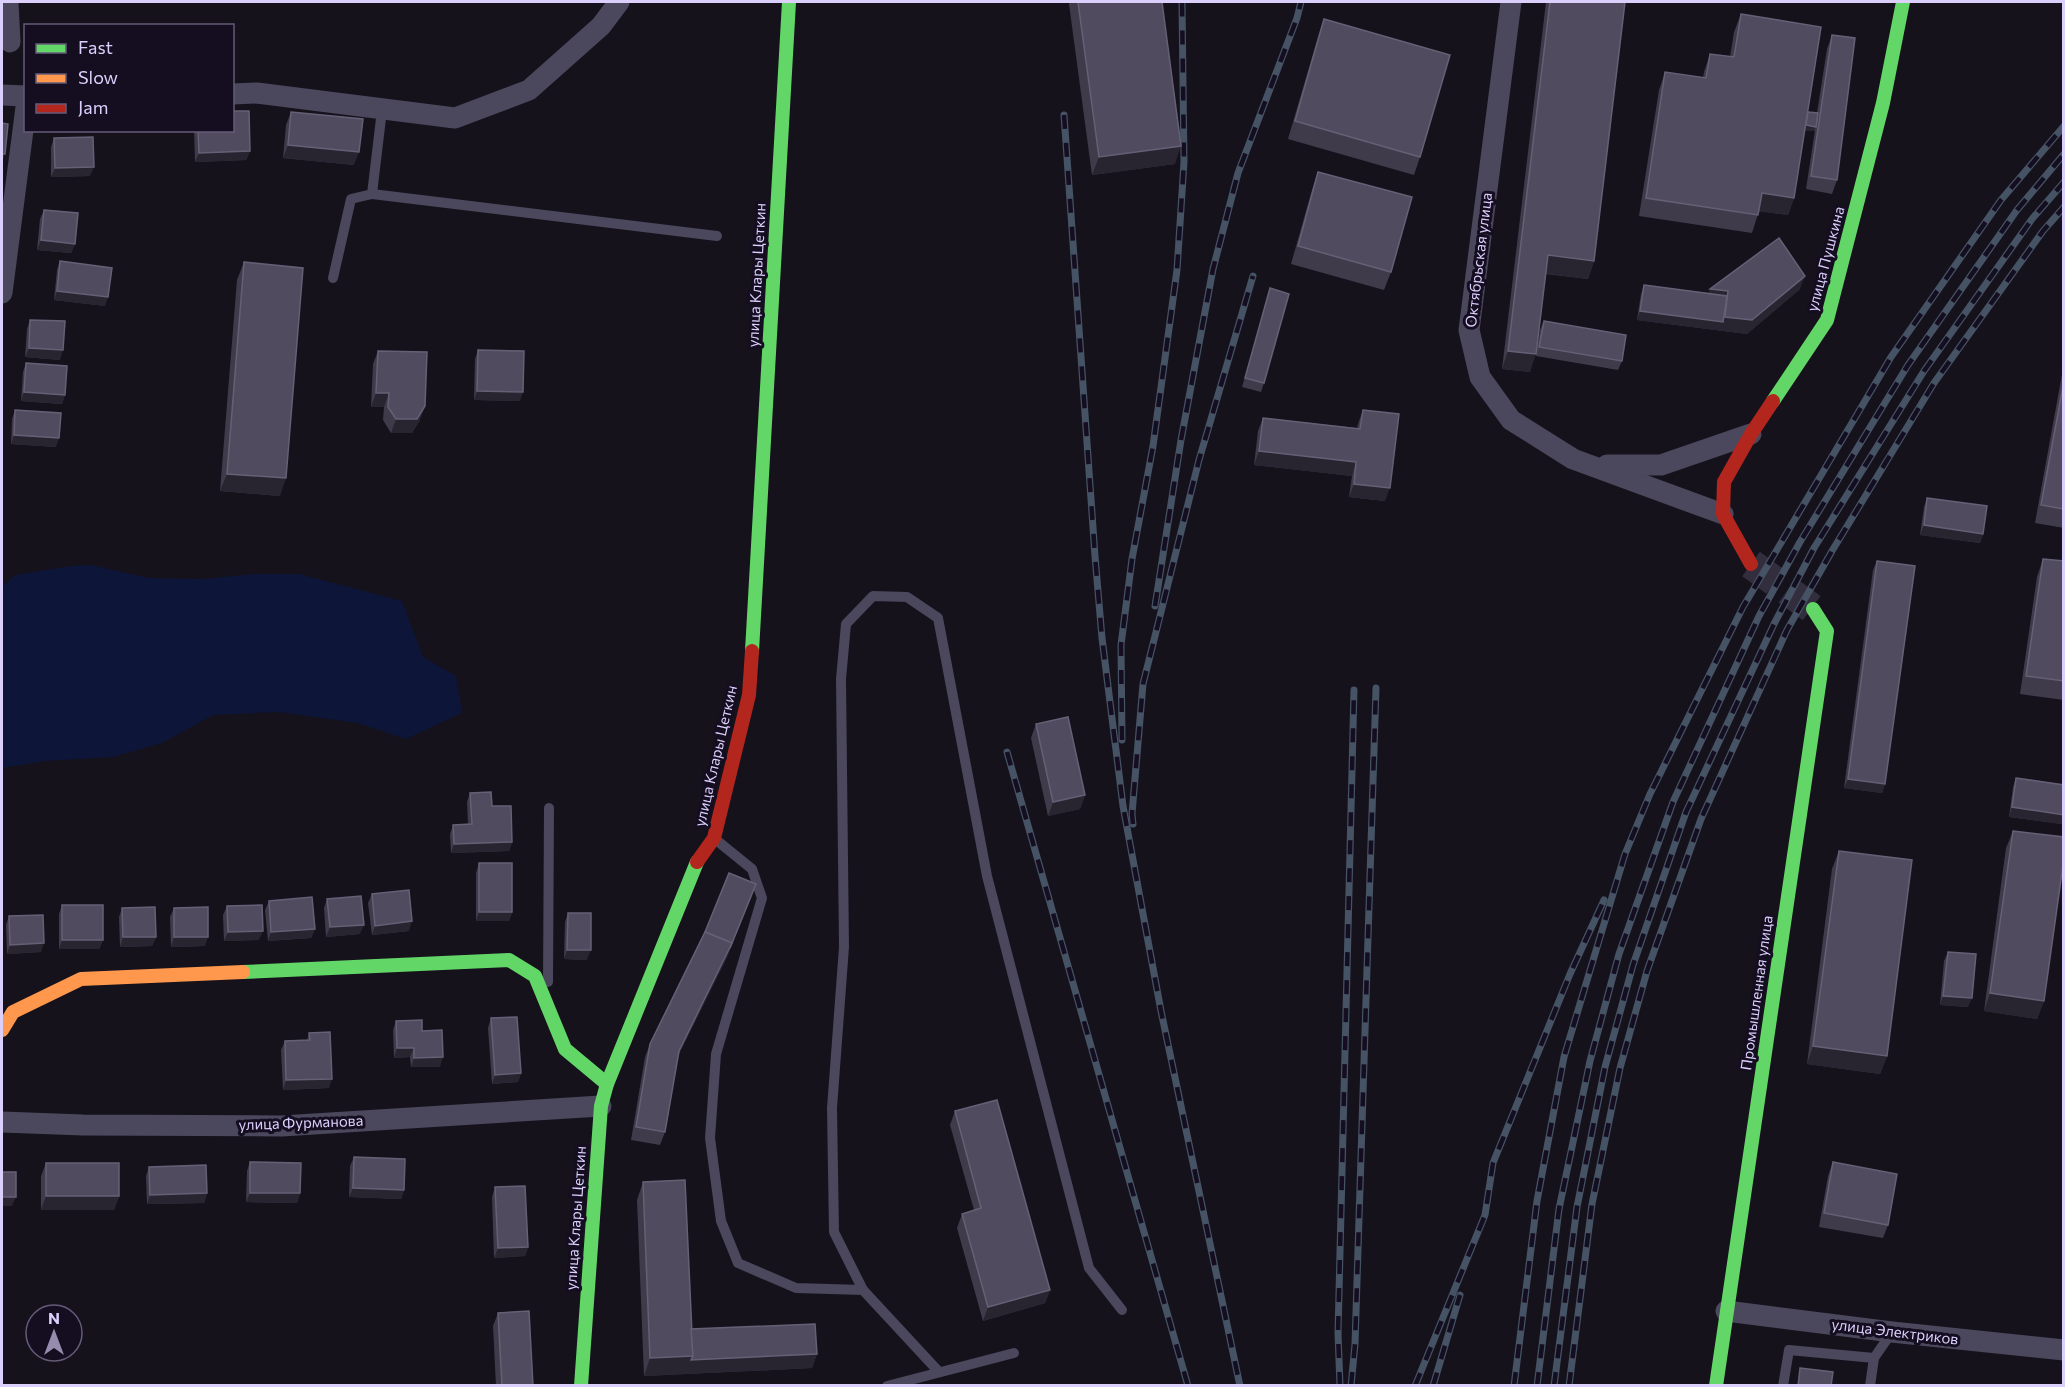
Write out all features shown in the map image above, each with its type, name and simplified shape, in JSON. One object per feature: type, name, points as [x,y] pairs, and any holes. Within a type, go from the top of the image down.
[{"type":"street","points":[[8,2],[12,42]]},
{"type":"street","points":[[234,94],[257,93],[455,118],[529,90],[600,26],[619,2]]},
{"type":"street","name":"улица Клары Цеткин","points":[[581,1386],[601,1106],[607,1084],[698,859],[714,838],[749,695],[789,2]]},
{"type":"street","name":"Октябрьская улица","points":[[1511,2],[1469,330],[1480,377],[1511,420],[1573,459],[1723,514]]},
{"type":"street","name":"улица Пушкина","points":[[1723,514],[1724,482],[1751,434],[1827,320],[1883,103],[1903,2]]},
{"type":"street","points":[[2,94],[24,96]]},
{"type":"street","points":[[2,292],[24,122]]},
{"type":"street","points":[[1573,459],[1612,466],[1661,465],[1751,434]]},
{"type":"street","points":[[1723,514],[1751,564]]},
{"type":"street","name":"Промышленная улица","points":[[1716,1386],[1827,631],[1814,609]]},
{"type":"street","points":[[2,1030],[13,1012],[81,979],[509,960],[535,976],[565,1049],[607,1084]]},
{"type":"street","name":"улица Фурманова","points":[[2,1122],[83,1125],[282,1126],[601,1106]]},
{"type":"street","name":"улица Электриков","points":[[1726,1311],[1892,1332],[2064,1350]]},
{"type":"lane","points":[[372,194],[382,110]]},
{"type":"lane","points":[[333,278],[351,199],[372,194],[717,236]]},
{"type":"lane","points":[[939,1372],[863,1290],[834,1232],[832,1108],[844,947],[842,680],[846,624],[873,596],[907,597],[939,618],[987,876],[1089,1268],[1122,1310]]},
{"type":"lane","points":[[548,1004],[549,808]]},
{"type":"lane","points":[[714,838],[752,869],[762,897],[716,1054],[710,1138],[721,1221],[738,1263],[796,1288],[863,1290]]},
{"type":"lane","points":[[1870,1386],[1874,1358],[1892,1332]]},
{"type":"lane","points":[[1784,1386],[1789,1350],[1874,1358]]},
{"type":"lane","points":[[887,1386],[1014,1353]]},
{"type":"water","points":[[91,565],[148,578],[202,579],[255,574],[299,574],[402,601],[423,657],[456,676],[462,713],[406,739],[358,723],[278,712],[213,715],[162,743],[113,757],[45,761],[2,768],[2,587],[15,575]]},
{"type":"building","points":[[1078,2],[1162,2],[1181,146],[1099,157]]},
{"type":"building","points":[[1550,2],[1625,2],[1594,261],[1548,255],[1536,354],[1508,351]]},
{"type":"building","points":[[1741,14],[1821,27],[1794,198],[1762,193],[1758,215],[1646,198],[1665,72],[1706,78],[1710,54],[1734,57]]},
{"type":"building","points":[[1324,19],[1450,55],[1420,157],[1295,121]]},
{"type":"building","points":[[1832,35],[1855,38],[1837,180],[1811,176]]},
{"type":"building","points":[[234,111],[249,111],[250,151],[199,153],[198,132],[234,132]]},
{"type":"building","points":[[291,112],[363,119],[359,152],[288,145]]},
{"type":"building","points":[[1808,112],[1818,113],[1816,127],[1806,125]]},
{"type":"building","points":[[2,123],[8,124],[5,154],[2,154]]},
{"type":"building","points":[[93,137],[94,167],[55,168],[54,138]]},
{"type":"building","points":[[1318,172],[1412,197],[1391,272],[1298,246]]},
{"type":"building","points":[[44,210],[78,213],[75,244],[41,240]]},
{"type":"building","points":[[1779,238],[1805,276],[1752,320],[1725,317],[1728,291],[1710,289]]},
{"type":"building","points":[[60,261],[112,268],[108,297],[57,291]]},
{"type":"building","points":[[244,262],[303,268],[286,478],[227,474]]},
{"type":"building","points":[[1644,285],[1727,296],[1723,322],[1640,311]]},
{"type":"building","points":[[1270,288],[1289,294],[1264,383],[1245,378]]},
{"type":"building","points":[[30,320],[65,321],[63,350],[29,348]]},
{"type":"building","points":[[1544,321],[1626,335],[1622,361],[1539,347]]},
{"type":"building","points":[[478,350],[524,351],[523,392],[477,391]]},
{"type":"building","points":[[378,351],[427,352],[425,406],[417,419],[396,419],[388,407],[389,393],[376,393]]},
{"type":"building","points":[[26,363],[67,366],[65,395],[24,392]]},
{"type":"building","points":[[2064,381],[2064,509],[2041,505]]},
{"type":"building","points":[[15,410],[61,413],[59,438],[14,435]]},
{"type":"building","points":[[1363,410],[1399,414],[1390,488],[1354,484],[1356,462],[1259,451],[1263,418],[1360,429]]},
{"type":"building","points":[[1927,498],[1987,506],[1983,534],[1924,525]]},
{"type":"building","points":[[2043,559],[2064,561],[2064,681],[2026,676]]},
{"type":"building","points":[[1877,561],[1915,566],[1885,784],[1848,779]]},
{"type":"building","points":[[1068,717],[1085,795],[1053,802],[1036,724]]},
{"type":"building","points":[[2016,778],[2064,785],[2064,815],[2012,807]]},
{"type":"building","points":[[491,792],[492,806],[511,806],[512,842],[454,844],[453,825],[472,824],[470,793]]},
{"type":"building","points":[[2013,831],[2064,837],[2064,858],[2044,1001],[1990,993]]},
{"type":"building","points":[[1839,851],[1912,860],[1887,1056],[1813,1046]]},
{"type":"building","points":[[479,863],[512,863],[512,912],[479,912]]},
{"type":"building","points":[[729,873],[756,884],[730,948],[732,943],[705,932]]},
{"type":"building","points":[[409,890],[412,921],[375,926],[372,894]]},
{"type":"building","points":[[361,896],[364,925],[330,927],[327,899]]},
{"type":"building","points":[[312,897],[315,929],[271,932],[269,901]]},
{"type":"building","points":[[62,905],[103,905],[103,940],[62,940]]},
{"type":"building","points":[[262,905],[263,931],[228,932],[227,906]]},
{"type":"building","points":[[155,907],[156,937],[123,937],[122,908]]},
{"type":"building","points":[[208,907],[208,937],[174,937],[174,908]]},
{"type":"building","points":[[568,913],[591,913],[591,950],[567,950]]},
{"type":"building","points":[[43,915],[44,943],[10,945],[9,916]]},
{"type":"building","points":[[705,932],[732,943],[679,1051],[665,1132],[636,1127],[650,1044]]},
{"type":"building","points":[[1948,952],[1976,954],[1972,998],[1943,996]]},
{"type":"building","points":[[517,1017],[521,1073],[495,1075],[491,1018]]},
{"type":"building","points":[[422,1020],[422,1031],[442,1030],[443,1057],[414,1058],[414,1048],[397,1048],[396,1021]]},
{"type":"building","points":[[330,1032],[332,1079],[286,1080],[285,1041],[310,1040],[309,1033]]},
{"type":"building","points":[[997,1100],[1050,1290],[988,1307],[962,1214],[981,1208],[955,1111]]},
{"type":"building","points":[[354,1157],[405,1159],[404,1190],[353,1188]]},
{"type":"building","points":[[250,1162],[301,1163],[300,1193],[250,1193]]},
{"type":"building","points":[[1833,1162],[1897,1174],[1888,1225],[1824,1213]]},
{"type":"building","points":[[46,1163],[119,1163],[119,1196],[46,1196]]},
{"type":"building","points":[[206,1165],[207,1193],[150,1195],[149,1167]]},
{"type":"building","points":[[2,1172],[16,1172],[16,1197],[2,1197]]},
{"type":"building","points":[[685,1180],[693,1356],[650,1358],[643,1182]]},
{"type":"building","points":[[525,1186],[528,1247],[498,1248],[495,1187]]},
{"type":"building","points":[[529,1311],[533,1386],[502,1386],[498,1313]]},
{"type":"building","points":[[815,1324],[817,1354],[691,1360],[693,1356],[691,1329]]},
{"type":"building","points":[[1800,1368],[1833,1372],[1831,1386],[1798,1386]]},
{"type":"tunnel","points":[[1751,564],[1813,609]]},
{"type":"railway","points":[[1122,740],[1121,645],[1132,559],[1153,446],[1177,270],[1184,162],[1182,2]]},
{"type":"railway","points":[[1155,606],[1181,440],[1213,269],[1238,173],[1301,2]]},
{"type":"railway","points":[[1064,115],[1102,638],[1123,806],[1161,1011],[1240,1386]]},
{"type":"railway","points":[[1514,1386],[1537,1201],[1564,1057],[1625,854],[1650,794],[1743,607],[1891,357],[2001,200],[2064,126]]},
{"type":"railway","points":[[1537,1386],[1559,1209],[1590,1061],[1619,954],[1673,802],[1759,616],[1800,542],[1908,365],[2017,210],[2064,154]]},
{"type":"railway","points":[[1554,1386],[1577,1207],[1605,1067],[1633,965],[1686,812],[1774,624],[1814,548],[1924,371],[2032,219],[2064,182]]},
{"type":"railway","points":[[1569,1386],[1592,1204],[1620,1068],[1647,971],[1701,819],[1787,630],[1832,551],[1934,383],[2043,231],[2064,207]]},
{"type":"railway","points":[[1133,824],[1143,684],[1199,460],[1253,276]]},
{"type":"railway","points":[[1351,1386],[1355,1344],[1376,688]]},
{"type":"railway","points":[[1340,1386],[1338,1333],[1354,690]]},
{"type":"railway","points":[[1007,752],[1188,1386]]},
{"type":"railway","points":[[1415,1386],[1485,1215],[1493,1163],[1570,974],[1604,900]]},
{"type":"railway","points":[[1433,1386],[1460,1295]]},
{"type":"traffic: fast","points":[[752,651],[789,2]]},
{"type":"traffic: fast","points":[[1773,401],[1827,320],[1883,103],[1903,2]]},
{"type":"traffic: fast","points":[[1716,1386],[1827,631],[1813,609]]},
{"type":"traffic: fast","points":[[581,1386],[601,1106],[607,1084],[697,862]]},
{"type":"traffic: fast","points":[[243,972],[509,960],[535,976],[565,1049],[607,1084]]},
{"type":"traffic: slow","points":[[2,1030],[13,1012],[81,979],[243,972]]},
{"type":"traffic: jam","points":[[1751,564],[1723,514],[1724,482],[1773,401]]},
{"type":"traffic: jam","points":[[697,862],[714,838],[749,695],[752,651]]}]
